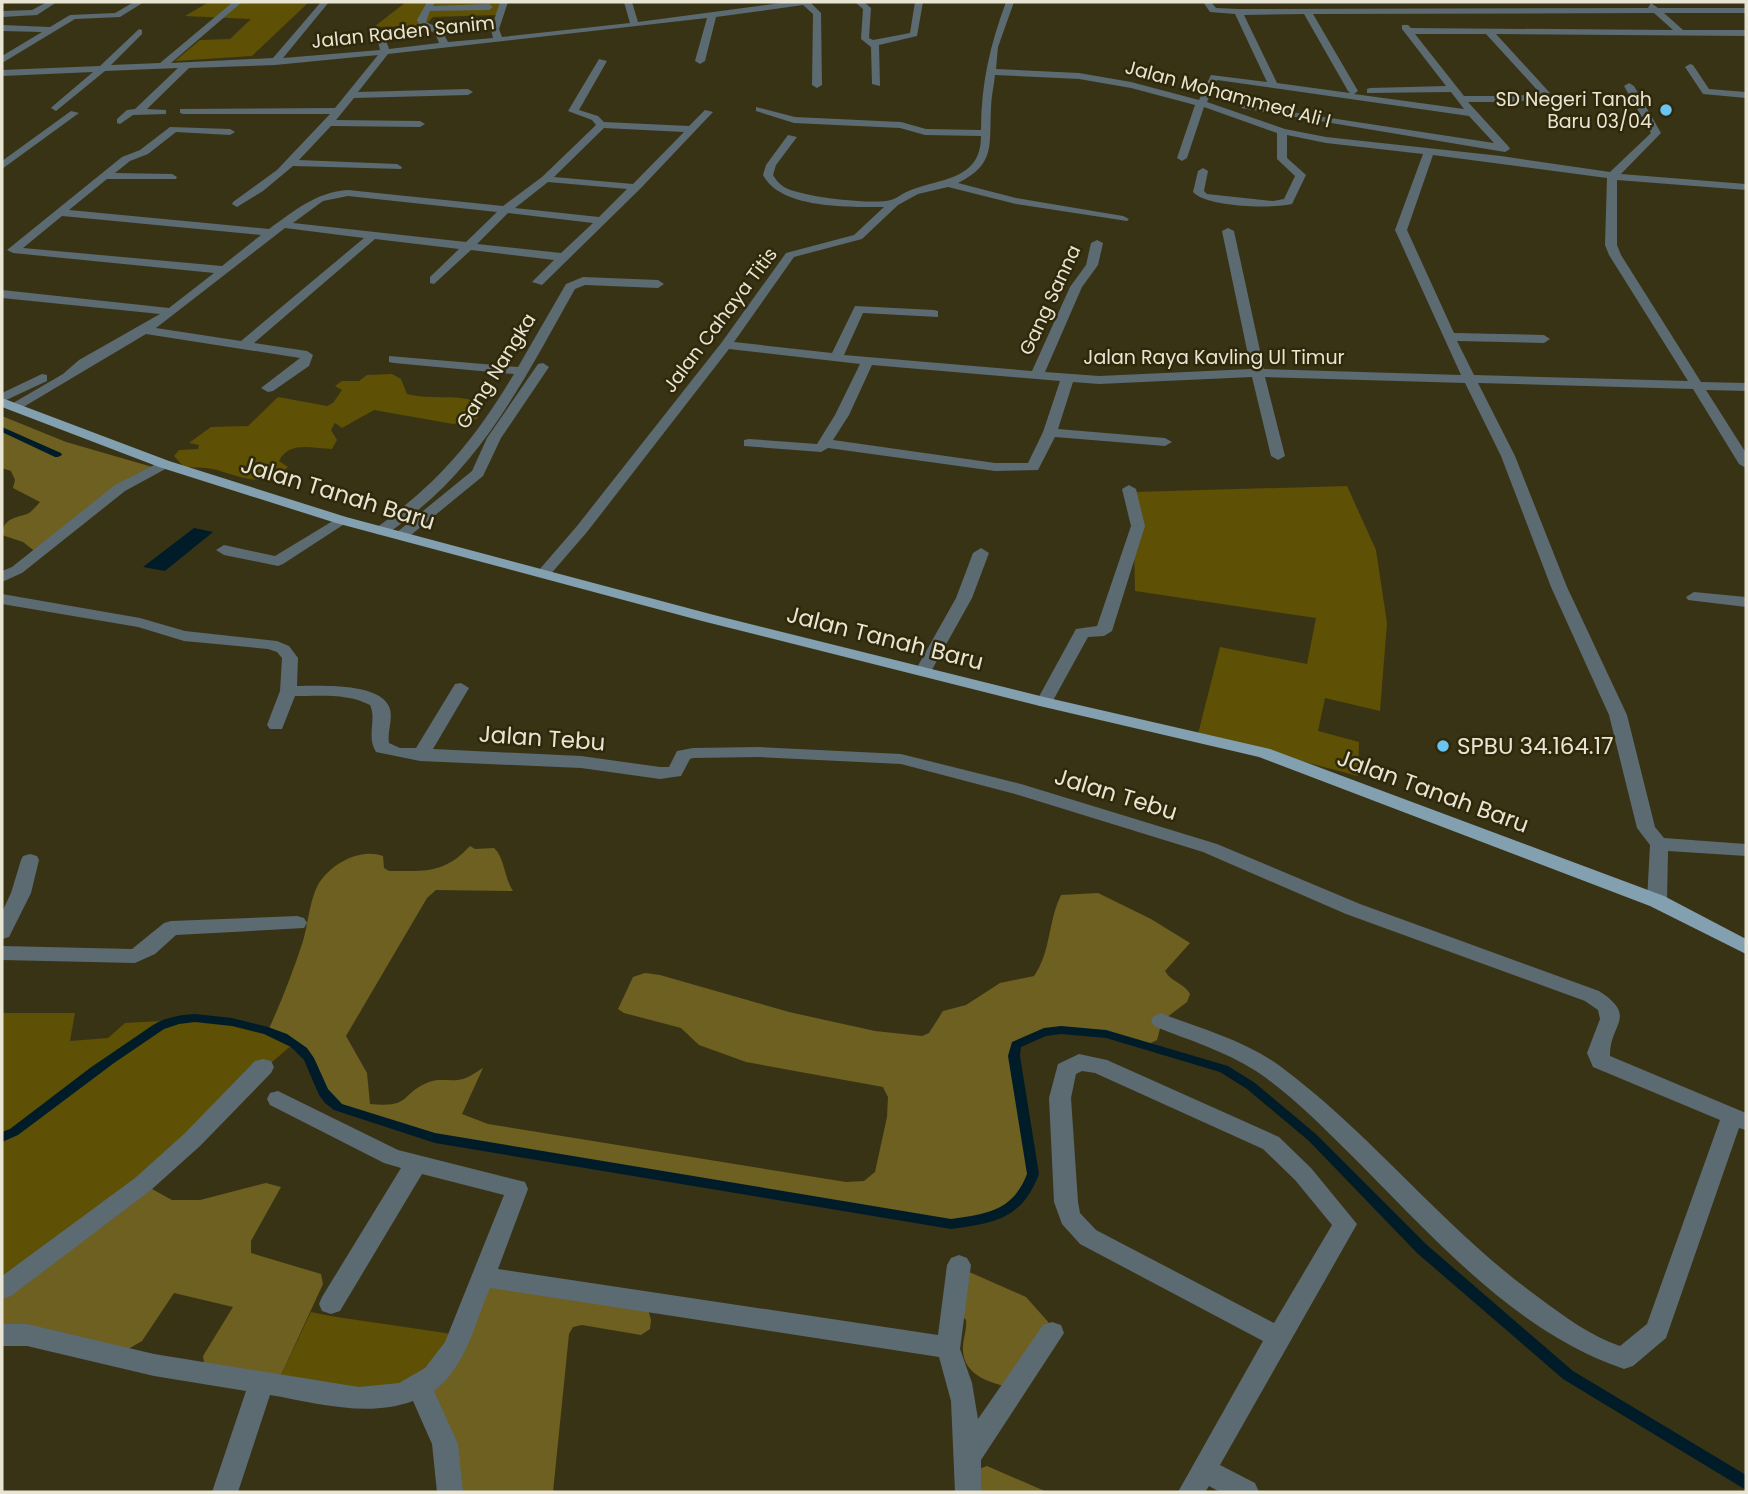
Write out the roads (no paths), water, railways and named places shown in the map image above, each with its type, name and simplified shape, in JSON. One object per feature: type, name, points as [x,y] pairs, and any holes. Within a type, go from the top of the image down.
[{"type":"main road","name":"Jalan Tanah Baru","points":[[6,402],[160,466],[336,524],[381,531],[708,618],[1044,702],[1264,753],[1657,901],[1746,947]]},
{"type":"street","points":[[2,14],[34,13],[53,2]]},
{"type":"street","points":[[2,60],[21,46],[73,17],[117,15],[140,2]]},
{"type":"street","points":[[162,66],[238,2]]},
{"type":"street","points":[[274,57],[325,2]]},
{"type":"street","points":[[498,40],[495,29],[505,2]]},
{"type":"street","points":[[628,2],[635,25]]},
{"type":"street","points":[[805,2],[817,13],[817,85]]},
{"type":"street","name":"Jalan Raden Sanim","points":[[2,73],[385,52],[635,25],[701,12],[712,15],[763,4],[805,2]]},
{"type":"street","points":[[864,4],[865,39],[873,43],[914,34],[919,2]]},
{"type":"street","name":"Jalan Cahaya Titis","points":[[544,573],[582,529],[726,345],[790,255],[858,237],[894,203],[914,192],[948,184],[964,176],[980,162],[986,148],[986,108],[993,72],[994,47],[1010,2]]},
{"type":"street","points":[[1283,2],[1290,12]]},
{"type":"street","points":[[1386,2],[1472,113],[1514,162]]},
{"type":"street","points":[[1481,2],[1490,12]]},
{"type":"street","points":[[1577,2],[1586,10]]},
{"type":"street","points":[[1646,2],[1681,33]]},
{"type":"street","points":[[1715,2],[1725,10]]},
{"type":"street","points":[[444,45],[437,27],[423,24],[421,20],[429,5],[489,7]]},
{"type":"street","points":[[1210,6],[1238,12],[1746,10]]},
{"type":"street","points":[[1238,12],[1273,85]]},
{"type":"street","points":[[1307,12],[1353,91]]},
{"type":"street","points":[[699,61],[712,15]]},
{"type":"street","points":[[2,28],[53,30]]},
{"type":"street","points":[[55,108],[102,69],[139,32]]},
{"type":"street","points":[[1409,32],[1746,33]]},
{"type":"street","points":[[1462,99],[1519,99],[1545,93],[1489,32]]},
{"type":"street","points":[[237,204],[258,191],[291,163],[331,123],[337,111],[385,52],[381,37]]},
{"type":"street","points":[[873,43],[877,84]]},
{"type":"street","points":[[600,125],[596,118],[573,111],[602,61]]},
{"type":"street","points":[[138,112],[186,65]]},
{"type":"street","points":[[1689,67],[1706,92],[1746,95]]},
{"type":"street","name":"Jalan Mohammed Ali I","points":[[993,72],[1079,76],[1173,94],[1227,110],[1282,131],[1325,140],[1612,176],[1746,187]]},
{"type":"street","points":[[1182,158],[1201,103],[1214,78],[1472,113]]},
{"type":"street","points":[[1629,86],[1656,133],[1612,176],[1611,244],[1615,255],[1746,464]]},
{"type":"street","points":[[1319,93],[1454,89]]},
{"type":"street","points":[[352,95],[468,92]]},
{"type":"street","points":[[1201,103],[1503,147]]},
{"type":"street","points":[[759,109],[804,121],[890,124],[925,132],[986,133]]},
{"type":"street","points":[[183,111],[337,111]]},
{"type":"street","points":[[120,121],[130,112],[163,112]]},
{"type":"street","points":[[538,282],[636,187],[708,112]]},
{"type":"street","points":[[2,166],[74,113]]},
{"type":"street","points":[[331,123],[420,124]]},
{"type":"street","points":[[435,280],[505,210],[546,179],[600,125],[690,130]]},
{"type":"street","points":[[222,270],[13,250],[126,159],[145,152],[174,129],[230,132]]},
{"type":"street","points":[[1203,171],[1198,192],[1204,197],[1273,204],[1288,202],[1301,175],[1282,159],[1282,131]]},
{"type":"street","points":[[792,136],[771,165],[768,175],[780,190],[811,197],[894,203]]},
{"type":"street","points":[[1429,151],[1401,230],[1449,337],[1508,456],[1559,587],[1618,715],[1646,828],[1660,844],[1657,901]]},
{"type":"street","points":[[291,163],[397,167]]},
{"type":"street","points":[[106,176],[172,177]]},
{"type":"street","points":[[546,179],[636,187]]},
{"type":"street","points":[[948,184],[1016,201],[1123,219]]},
{"type":"street","points":[[6,402],[68,377],[84,363],[144,330],[172,312],[271,233],[319,199],[334,194],[348,193],[600,220]]},
{"type":"street","points":[[61,213],[271,233]]},
{"type":"street","points":[[284,225],[562,257]]},
{"type":"street","points":[[1228,230],[1278,456]]},
{"type":"street","points":[[244,345],[371,237]]},
{"type":"street","name":"Gang Sanna","points":[[1037,374],[1076,288],[1092,265],[1097,243]]},
{"type":"street","name":"Gang Nangka","points":[[381,531],[439,485],[468,452],[521,371],[570,287],[576,283],[595,281],[657,284]]},
{"type":"street","points":[[2,294],[172,312]]},
{"type":"street","points":[[836,357],[859,309],[934,314]]},
{"type":"street","points":[[144,330],[307,355],[304,363],[268,388]]},
{"type":"street","points":[[1449,337],[1544,339]]},
{"type":"street","name":"Jalan Raya Kavling Ul Timur","points":[[726,345],[867,361],[1068,377],[1158,379],[1259,373],[1746,387]]},
{"type":"street","points":[[394,359],[521,371]]},
{"type":"street","points":[[749,443],[815,450],[821,448],[842,415],[867,361]]},
{"type":"street","points":[[401,536],[478,473],[494,438],[542,368]]},
{"type":"street","points":[[825,443],[1022,468],[1032,467],[1051,432],[1068,377]]},
{"type":"street","points":[[1051,432],[1165,442]]},
{"type":"street","points":[[2,577],[17,570],[120,488],[160,466]]},
{"type":"street","points":[[1044,702],[1082,632],[1104,631],[1138,526],[1129,489]]},
{"type":"street","points":[[224,550],[270,561],[285,558],[336,524]]},
{"type":"street","points":[[923,671],[964,598],[981,553]]},
{"type":"street","points":[[1694,597],[1746,602]]},
{"type":"street","points":[[2,599],[140,623],[184,636],[271,645],[283,649],[290,658],[288,691],[276,725]]},
{"type":"street","points":[[421,756],[461,688]]},
{"type":"street","name":"Jalan Tebu","points":[[288,691],[362,693],[376,699],[381,709],[378,734],[382,748],[421,756],[581,762],[660,773],[676,772],[683,755],[693,753],[849,755],[901,759],[1021,790],[1210,848],[1353,909],[1592,996],[1607,1006],[1610,1019],[1598,1053],[1601,1061],[1739,1120]]},
{"type":"street","points":[[1660,844],[1746,850]]},
{"type":"street","points":[[5,926],[21,893],[30,860]]},
{"type":"street","points":[[2,954],[135,956],[148,949],[170,928],[298,923]]},
{"type":"street","points":[[1161,1021],[1219,1044],[1270,1070],[1336,1126],[1505,1289],[1592,1348],[1624,1358],[1657,1330],[1739,1120]]},
{"type":"street","points":[[1246,1492],[1198,1481],[1278,1336],[1345,1224],[1303,1174],[1271,1143],[1099,1066],[1079,1062],[1066,1070],[1060,1098],[1066,1202],[1070,1217],[1088,1237],[1278,1336]]},
{"type":"street","points":[[2,1289],[143,1184],[192,1140],[263,1068]]},
{"type":"street","points":[[2,1335],[27,1335],[154,1365],[359,1398],[381,1398],[420,1387],[437,1374],[448,1359],[509,1217],[517,1189],[392,1157],[278,1099]]},
{"type":"street","points":[[331,1304],[417,1162]]},
{"type":"street","points":[[959,1265],[948,1349],[954,1361],[966,1414],[968,1492]]},
{"type":"street","points":[[482,1278],[933,1344],[948,1349]]},
{"type":"street","points":[[968,1456],[1052,1333]]},
{"type":"street","points":[[225,1492],[261,1384]]},
{"type":"street","points":[[420,1387],[445,1444],[450,1492]]},
{"type":"water","points":[[194,528],[213,532],[165,571],[143,567]]},
{"type":"waterway","points":[[2,429],[58,455]]},
{"type":"waterway","points":[[2,1137],[14,1132],[160,1026],[179,1019],[213,1019],[268,1031],[295,1044],[308,1058],[323,1092],[338,1107],[435,1138],[951,1224],[978,1220],[1002,1212],[1012,1207],[1028,1188],[1033,1174],[1014,1056],[1016,1045],[1044,1032],[1061,1030],[1106,1034],[1224,1069],[1251,1086],[1313,1138],[1422,1249],[1568,1375],[1746,1483]]},
{"type":"place","name":"SD Negeri Tanah Baru 03/04","points":[[1666,110]]},
{"type":"place","name":"SPBU 34.164.17","points":[[1443,746]]}]
